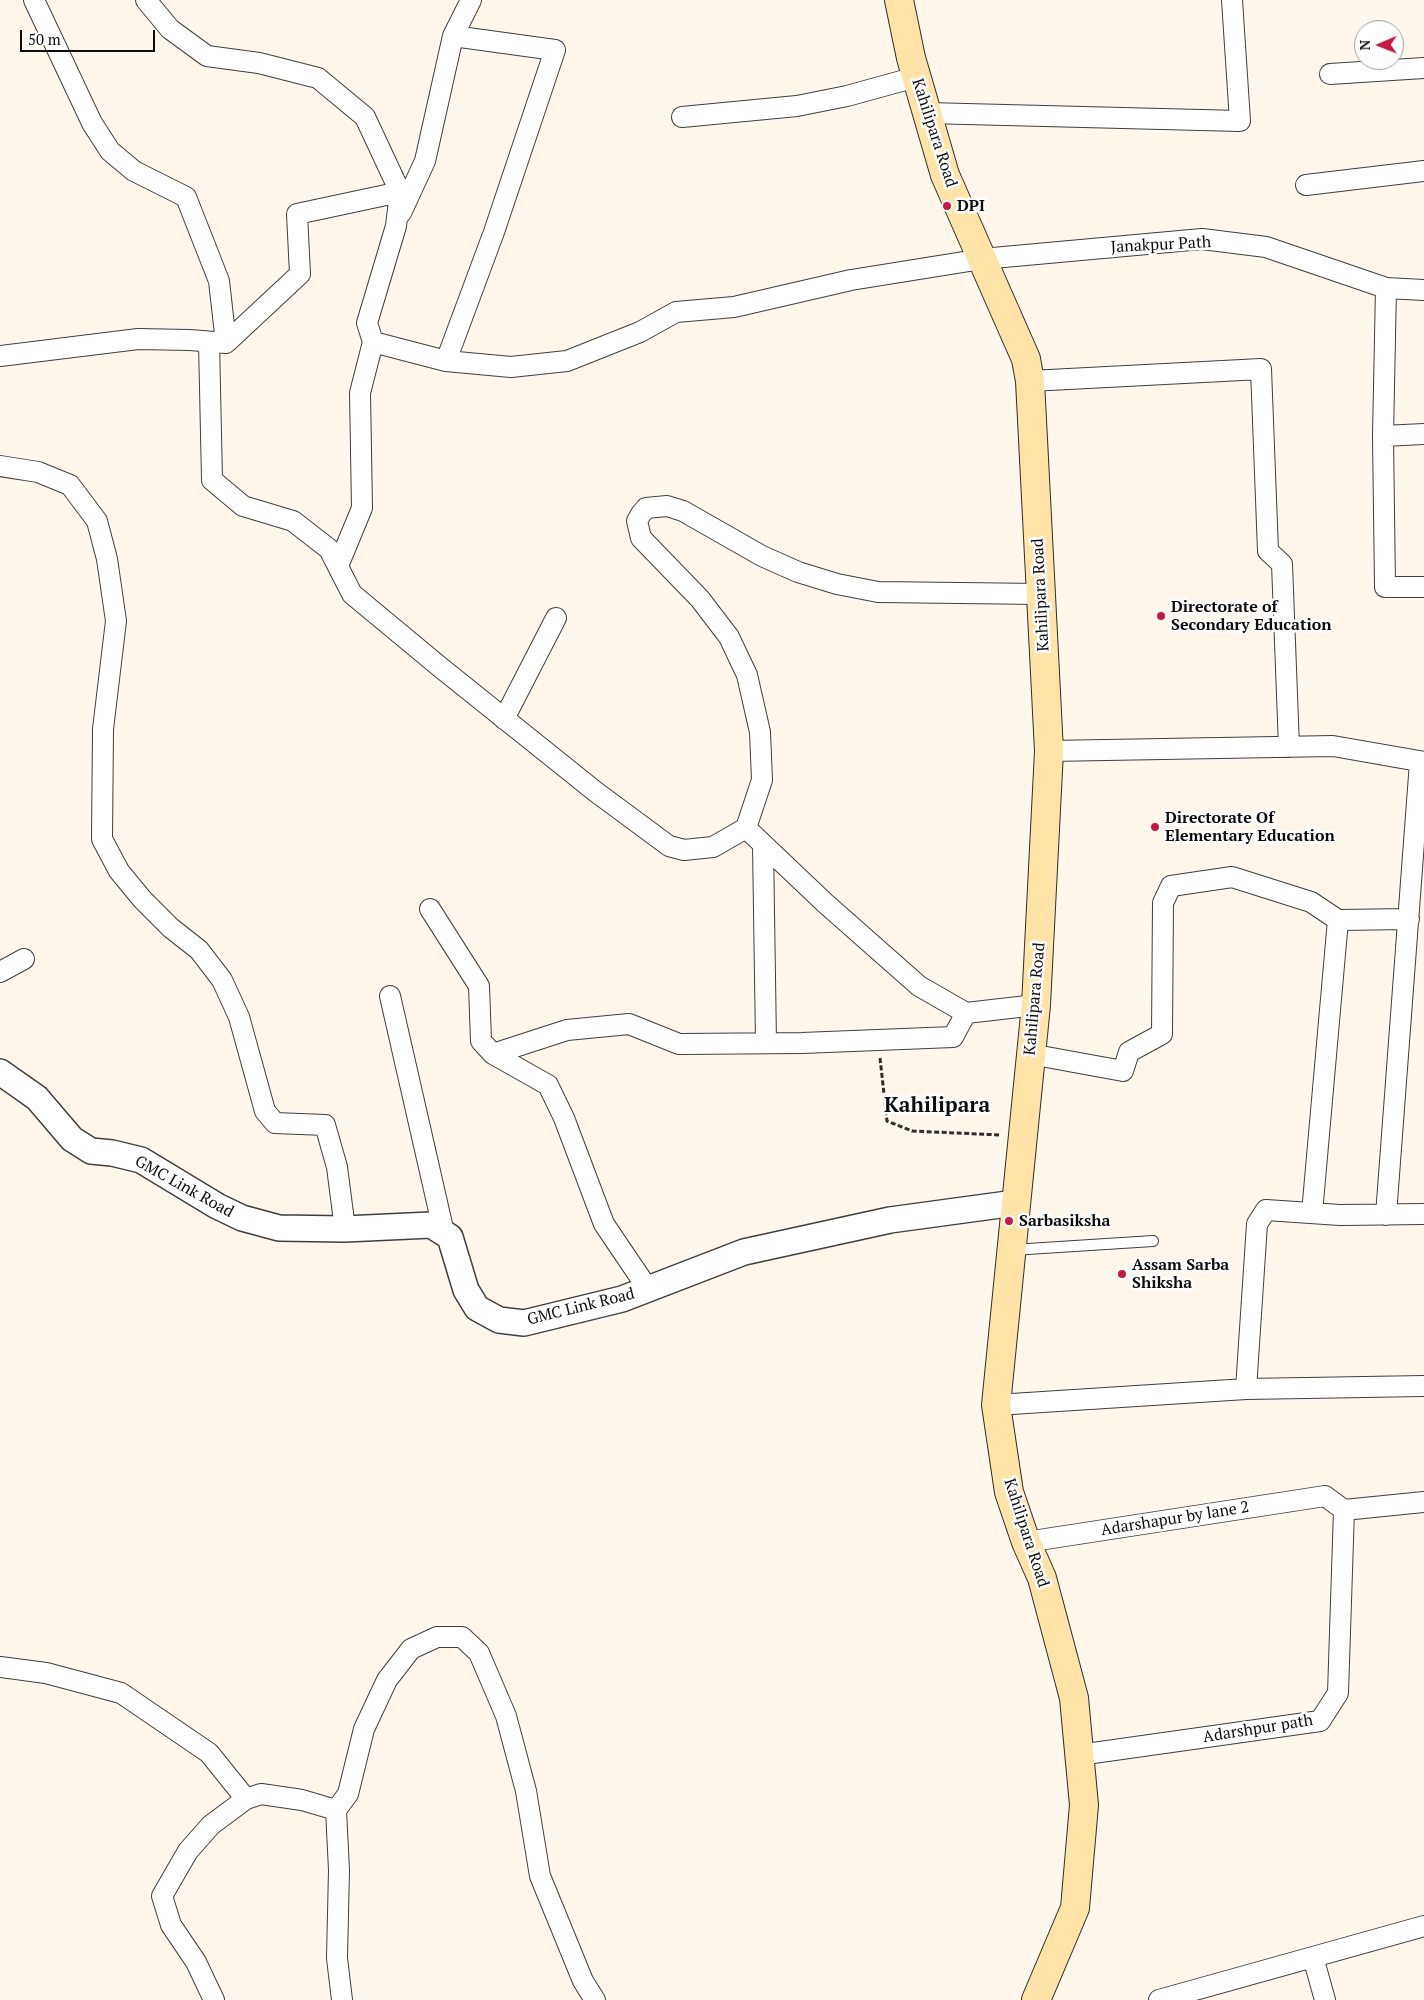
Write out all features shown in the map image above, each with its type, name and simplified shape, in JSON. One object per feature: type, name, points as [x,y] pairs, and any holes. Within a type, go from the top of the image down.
[{"type":"main road","name":"Kahilipara Road","points":[[899,0],[910,58],[945,175],[1026,359],[1030,381],[1049,751],[1036,1004],[996,1406],[1009,1492],[1026,1542],[1042,1578],[1074,1698],[1084,1805],[1075,1908],[1036,2000]]},
{"type":"street","points":[[34,0],[92,123],[110,151],[134,171],[186,197],[219,281],[212,480],[244,506],[293,521],[329,549],[352,594],[504,719],[596,792],[669,846],[684,850],[713,847],[730,839],[746,828],[762,780],[760,732],[747,675],[729,637],[700,599],[641,538],[637,522],[646,508],[666,506],[683,511],[762,556],[798,572],[837,584],[878,592],[1041,594]]},
{"type":"street","points":[[146,0],[170,29],[207,56],[259,63],[318,78],[365,117],[400,192],[396,226]]},
{"type":"street","points":[[338,566],[362,508],[360,393],[374,342],[367,324],[396,226],[425,161],[453,36],[471,0]]},
{"type":"street","points":[[927,113],[1240,121],[1232,0]]},
{"type":"street","points":[[446,361],[494,232],[554,50],[453,36]]},
{"type":"street","points":[[1330,74],[1424,68]]},
{"type":"street","points":[[682,117],[797,106],[847,96],[916,77]]},
{"type":"street","points":[[1306,185],[1424,171]]},
{"type":"street","points":[[0,356],[138,339],[218,342],[300,274],[298,214],[400,192]]},
{"type":"street","name":"Janakpur Path","points":[[374,342],[446,361],[511,367],[567,361],[640,332],[676,312],[734,307],[851,280],[982,259],[1202,239],[1266,248],[1386,288],[1424,290]]},
{"type":"street","points":[[1386,288],[1383,436],[1385,587],[1424,587]]},
{"type":"street","points":[[1030,381],[1261,369],[1268,551],[1282,564],[1289,747]]},
{"type":"street","points":[[1383,436],[1424,434]]},
{"type":"street","points":[[0,466],[38,472],[70,485],[97,521],[107,559],[116,621],[103,729],[102,839],[119,871],[142,899],[170,928],[199,950],[222,980],[239,1017],[265,1111],[275,1123],[325,1126],[337,1167],[346,1229]]},
{"type":"street","points":[[504,719],[556,618]]},
{"type":"street","points":[[1049,751],[1333,746],[1422,762],[1414,924],[1386,1215]]},
{"type":"street","points":[[746,828],[825,903],[919,986],[966,1013],[1036,1004]]},
{"type":"street","points":[[763,845],[766,1043]]},
{"type":"street","points":[[1030,1054],[1122,1071],[1129,1052],[1162,1034],[1163,903],[1170,886],[1232,878],[1311,902],[1338,920],[1414,924]]},
{"type":"street","points":[[430,909],[478,986],[481,1041],[493,1054],[548,1085],[564,1118],[604,1224],[648,1289]]},
{"type":"street","points":[[1312,1214],[1338,920]]},
{"type":"street","points":[[0,972],[24,959]]},
{"type":"street","points":[[390,996],[444,1234]]},
{"type":"street","points":[[493,1054],[567,1030],[629,1024],[679,1044],[953,1037],[966,1013]]},
{"type":"street","name":"GMC Link Road","points":[[0,1072],[37,1098],[72,1139],[91,1151],[112,1153],[141,1160],[217,1206],[242,1218],[279,1228],[346,1229],[431,1224],[450,1237],[466,1290],[477,1308],[499,1320],[524,1323],[622,1299],[744,1252],[890,1220],[1015,1203]]},
{"type":"street","points":[[1246,1389],[1256,1224],[1266,1210],[1312,1214],[1424,1214]]},
{"type":"street","points":[[996,1406],[1246,1389],[1424,1386]]},
{"type":"street","name":"Adarshapur by lane 2","points":[[1026,1542],[1325,1496],[1344,1510]]},
{"type":"street","points":[[1344,1510],[1424,1502]]},
{"type":"street","name":"Adarshpur path","points":[[1079,1755],[1320,1721],[1338,1693],[1344,1510]]},
{"type":"street","points":[[342,2000],[337,1958],[339,1870],[336,1810],[348,1794],[364,1729],[387,1680],[411,1650],[437,1636],[462,1637],[479,1653],[506,1716],[526,1791],[540,1876],[583,1981],[595,2000]]},
{"type":"street","points":[[0,1667],[46,1673],[121,1694],[209,1753],[246,1799]]},
{"type":"street","points":[[214,2000],[196,1962],[171,1925],[162,1896],[188,1851],[211,1825],[246,1799],[261,1794],[302,1800],[336,1810]]},
{"type":"street","points":[[1159,2000],[1424,1926]]},
{"type":"street","points":[[1313,1957],[1325,2000]]},
{"type":"lane","points":[[1011,1250],[1153,1241]]},
{"type":"path","points":[[878,1040],[887,1121],[912,1131],[1010,1135]]},
{"type":"place","name":"DPI","points":[[947,206]]},
{"type":"place","name":"Directorate of Secondary Education","points":[[1161,616]]},
{"type":"place","name":"Directorate Of Elementary Education","points":[[1155,827]]},
{"type":"place","name":"Sarbasiksha","points":[[1009,1221]]},
{"type":"place","name":"Assam Sarba Shiksha","points":[[1122,1274]]},
{"type":"district","name":"Kahilipara","points":[[937,1106]]}]
